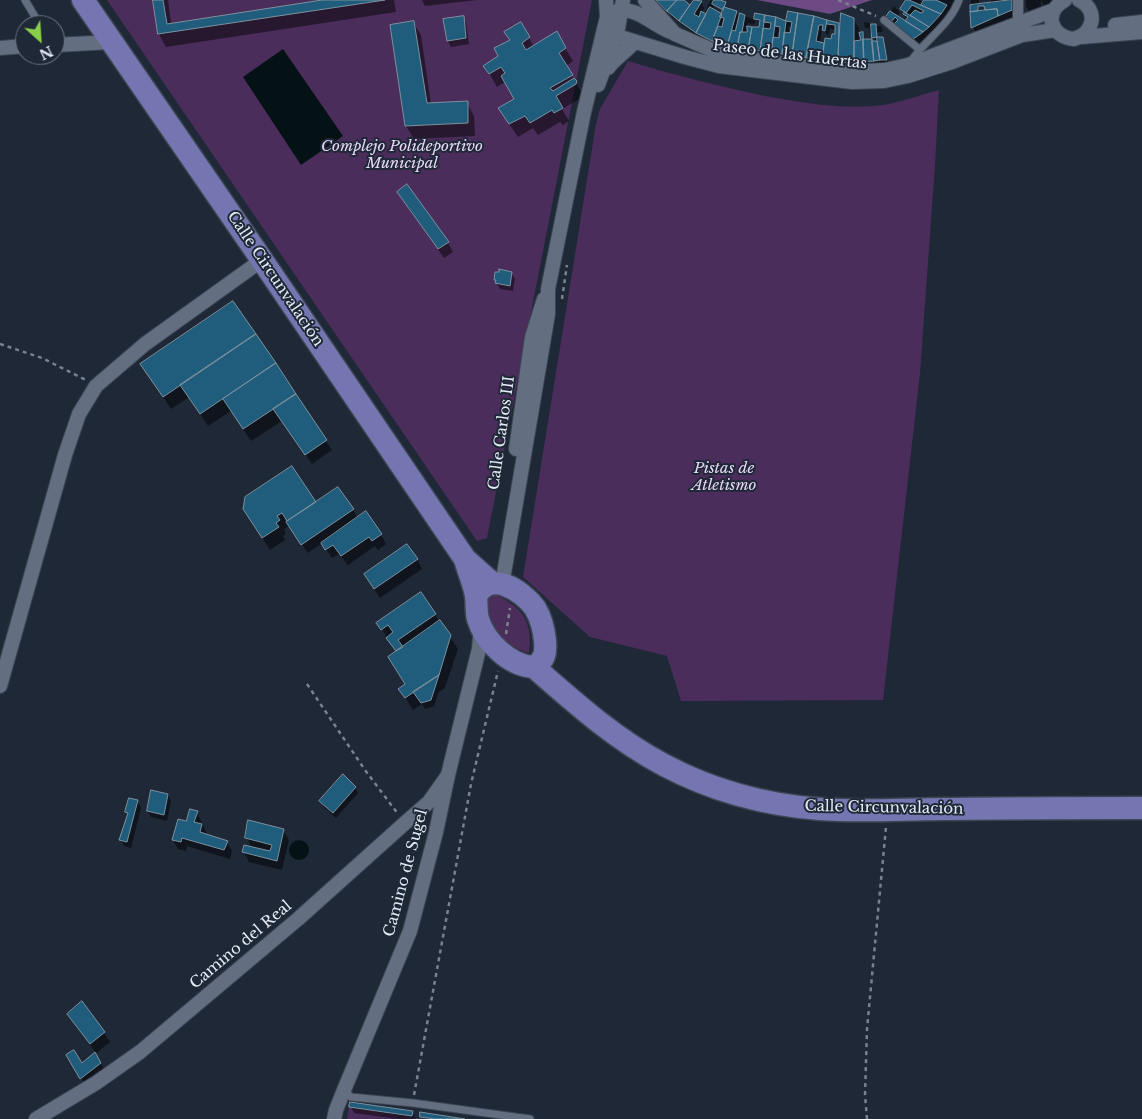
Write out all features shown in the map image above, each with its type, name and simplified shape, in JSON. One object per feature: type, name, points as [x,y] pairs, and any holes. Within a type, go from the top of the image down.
[{"type":"main road","name":"Calle Circunvalación","points":[[83,0],[465,559],[492,587]]},
{"type":"main road","points":[[492,587],[514,589],[525,596],[538,615],[545,637],[546,652],[539,663],[518,664],[502,653],[481,627],[476,609],[492,587]]},
{"type":"main road","name":"Calle Circunvalación","points":[[539,663],[566,695],[596,721],[631,745],[664,765],[719,788],[757,799],[798,807],[838,810],[1142,808]]},
{"type":"street","points":[[606,0],[618,16]]},
{"type":"street","name":"Paseo de las Huertas","points":[[645,0],[675,34]]},
{"type":"street","points":[[1018,0],[1018,22]]},
{"type":"street","points":[[1065,0],[1058,4],[1054,10],[1052,24],[1060,36],[1067,38],[1086,32],[1142,22]]},
{"type":"street","points":[[1079,0],[1089,8],[1092,14],[1086,32]]},
{"type":"street","name":"Paseo de las Huertas","points":[[1054,10],[908,65],[885,70],[846,72],[718,54],[658,27],[636,12],[618,16],[635,42],[719,66],[860,82],[884,81],[908,76],[952,62],[1022,35],[1055,30]]},
{"type":"street","name":"Calle Carlos III","points":[[584,112],[598,84],[618,16]]},
{"type":"street","name":"Calle Carlos III","points":[[492,587],[548,314],[548,289],[584,112],[618,16]]},
{"type":"street","points":[[1086,32],[1142,32]]},
{"type":"street","points":[[65,44],[112,42]]},
{"type":"street","points":[[598,84],[613,62],[635,42]]},
{"type":"street","points":[[0,48],[15,47]]},
{"type":"street","points":[[0,686],[73,429],[86,401],[96,386],[145,344],[262,260]]},
{"type":"street","name":"Camino de Sugel","points":[[334,1119],[344,1090],[410,931],[436,832],[479,649],[481,627]]},
{"type":"street","name":"Camino del Real","points":[[36,1119],[96,1083],[140,1052],[298,919],[429,802],[448,775]]},
{"type":"lane","points":[[25,0],[34,15]]},
{"type":"lane","points":[[908,65],[919,49],[946,22],[959,0]]},
{"type":"lane","points":[[884,20],[919,49]]},
{"type":"lane","points":[[344,1090],[351,1097],[413,1103],[530,1119]]},
{"type":"path","points":[[838,0],[884,20]]},
{"type":"path","points":[[0,344],[42,358],[96,386]]},
{"type":"path","points":[[306,684],[365,770],[405,823]]},
{"type":"path","points":[[867,1119],[865,1095],[867,1029],[887,809]]},
{"type":"green space","name":"Complejo Polideportivo Municipal","points":[[107,0],[592,0],[487,538],[477,541]]},
{"type":"green space","name":"Pistas de Atletismo","points":[[628,61],[679,76],[748,92],[780,99],[824,105],[854,107],[883,105],[939,90],[920,373],[883,700],[681,701],[667,656],[590,637],[523,577],[596,124],[600,109]]},
{"type":"green space","points":[[495,594],[513,605],[524,617],[529,632],[529,653],[509,644],[496,632],[489,616],[487,595]]},
{"type":"green space","points":[[349,1107],[423,1119],[347,1119]]},
{"type":"shaded area","points":[[757,0],[872,0],[830,14]]},
{"type":"shaded area","points":[[283,49],[343,136],[301,165],[243,77]]},
{"type":"shaded area","points":[[295,840],[303,840],[309,846],[309,854],[303,860],[295,860],[289,854],[289,846]]},
{"type":"building","points":[[153,0],[163,0],[167,24],[322,0],[385,0],[158,34]]},
{"type":"building","points":[[656,0],[677,0],[667,11]]},
{"type":"building","points":[[677,0],[684,0],[690,5],[679,21],[667,11]]},
{"type":"building","points":[[694,0],[702,1],[694,14],[699,17],[701,11],[706,14],[696,33],[679,21]]},
{"type":"building","points":[[714,0],[726,2],[723,10],[712,4]]},
{"type":"building","points":[[906,0],[941,14],[929,27],[910,15],[915,10],[921,13],[924,11],[912,5],[906,13],[900,9]]},
{"type":"building","points":[[924,0],[936,0],[947,5],[941,14],[921,5]]},
{"type":"building","points":[[1012,0],[1012,10],[998,16],[997,9],[985,10],[984,6],[978,6],[978,11],[970,12],[970,5]]},
{"type":"building","points":[[710,7],[722,14],[712,41],[696,33]]},
{"type":"building","points":[[724,7],[737,11],[727,46],[712,41],[718,26],[722,27],[724,18],[720,17]]},
{"type":"building","points":[[997,9],[998,16],[971,28],[970,12]]},
{"type":"building","points":[[788,11],[798,13],[792,56],[782,54],[784,32],[790,33],[792,22],[786,21]]},
{"type":"building","points":[[890,11],[923,32],[912,40],[894,24],[898,20],[895,17],[891,22],[886,17]]},
{"type":"building","points":[[905,12],[929,27],[923,32],[905,21],[908,17],[903,14]]},
{"type":"building","points":[[740,13],[745,15],[737,48],[727,46],[732,30],[735,31]]},
{"type":"building","points":[[755,13],[765,15],[760,51],[748,50],[752,27],[759,27],[760,20],[754,19]]},
{"type":"building","points":[[798,13],[814,16],[806,58],[792,56]]},
{"type":"building","points":[[841,13],[854,18],[854,63],[838,62]]},
{"type":"building","points":[[765,15],[776,17],[771,53],[760,51],[763,28],[770,29],[771,23],[764,22]]},
{"type":"building","points":[[464,16],[466,38],[447,41],[443,19]]},
{"type":"building","points":[[814,16],[827,20],[825,31],[822,30],[823,25],[819,25],[816,41],[824,43],[822,60],[806,58]]},
{"type":"building","points":[[776,17],[786,21],[782,54],[771,53],[773,37],[779,38],[780,27],[775,26]]},
{"type":"building","points":[[827,20],[839,23],[838,62],[822,60],[825,38],[831,39],[832,34],[835,34],[835,25],[827,24]]},
{"type":"building","points":[[414,21],[427,103],[468,101],[468,123],[405,126],[390,25]]},
{"type":"building","points":[[521,22],[530,37],[522,43],[526,50],[557,31],[566,48],[559,53],[573,75],[550,88],[553,91],[574,78],[577,81],[576,84],[556,96],[563,108],[554,113],[552,110],[530,123],[525,116],[509,124],[498,108],[514,99],[501,76],[505,73],[501,67],[489,74],[483,66],[498,56],[494,48],[510,40],[504,32]]},
{"type":"building","points":[[871,24],[876,24],[877,37],[872,38]]},
{"type":"building","points":[[747,26],[752,27],[748,50],[737,48],[740,32],[747,32]]},
{"type":"building","points":[[863,32],[864,62],[854,63],[854,41],[861,40],[859,33]]},
{"type":"building","points":[[877,37],[883,37],[887,60],[880,60]]},
{"type":"building","points":[[863,39],[872,39],[874,61],[864,62]]},
{"type":"building","points":[[872,41],[877,41],[880,60],[874,61]]},
{"type":"building","points":[[407,184],[449,242],[438,249],[397,192]]},
{"type":"building","points":[[499,269],[512,272],[510,286],[495,283],[495,272],[499,272]]},
{"type":"building","points":[[233,301],[256,334],[163,397],[140,364]]},
{"type":"building","points":[[256,334],[276,363],[200,414],[180,385]]},
{"type":"building","points":[[276,363],[296,394],[243,429],[223,399]]},
{"type":"building","points":[[296,394],[327,440],[305,455],[273,409]]},
{"type":"building","points":[[292,466],[316,502],[287,521],[282,513],[277,516],[280,520],[276,523],[279,527],[262,538],[243,509],[245,497]]},
{"type":"building","points":[[338,487],[354,509],[301,545],[286,522]]},
{"type":"building","points":[[366,511],[382,534],[372,541],[369,537],[341,556],[333,545],[325,550],[321,543]]},
{"type":"building","points":[[407,544],[418,559],[374,589],[364,574]]},
{"type":"building","points":[[421,592],[436,614],[398,640],[403,647],[396,651],[386,638],[393,632],[388,625],[381,630],[376,623]]},
{"type":"building","points":[[440,620],[451,635],[439,675],[405,698],[398,689],[405,684],[388,657]]},
{"type":"building","points":[[439,675],[431,700],[421,703],[413,692]]},
{"type":"building","points":[[343,774],[356,787],[333,813],[319,801]]},
{"type":"building","points":[[151,790],[168,794],[164,815],[147,811]]},
{"type":"building","points":[[129,798],[138,800],[127,842],[119,840],[128,813],[125,812]]},
{"type":"building","points":[[190,809],[198,811],[194,822],[202,824],[200,832],[228,841],[224,850],[182,838],[181,842],[172,840],[178,819],[186,821]]},
{"type":"building","points":[[248,820],[284,829],[277,861],[242,852],[244,845],[270,851],[272,845],[245,838]]},
{"type":"building","points":[[82,1001],[105,1032],[90,1044],[67,1014]]},
{"type":"building","points":[[74,1050],[82,1063],[95,1052],[101,1063],[80,1079],[66,1055]]},
{"type":"building","points":[[350,1102],[413,1111],[412,1116],[349,1107]]},
{"type":"building","points":[[420,1112],[465,1119],[420,1117]]}]
